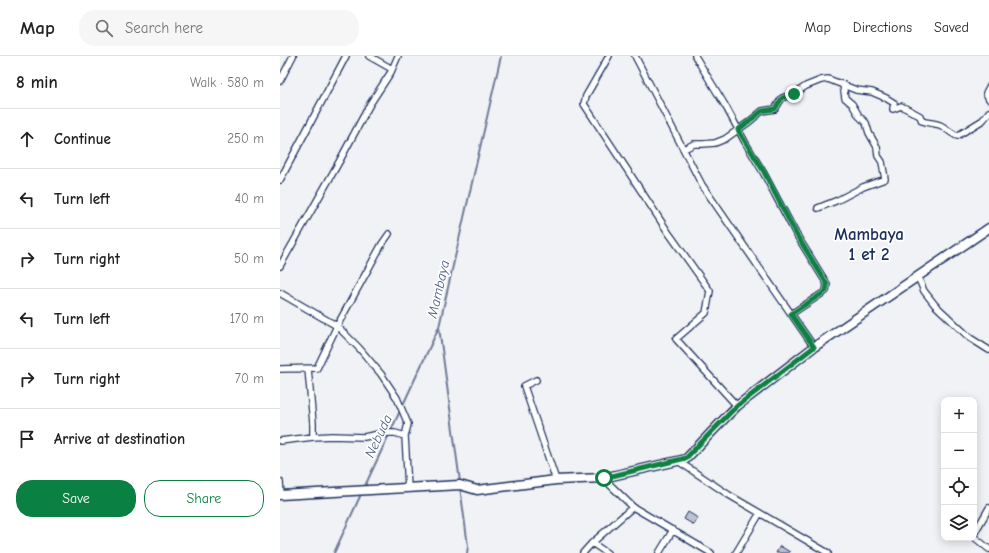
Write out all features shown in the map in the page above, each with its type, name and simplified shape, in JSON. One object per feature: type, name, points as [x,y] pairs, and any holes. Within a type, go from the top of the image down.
[{"type":"street","points":[[280,81],[293,56]]},
{"type":"street","points":[[280,180],[346,56]]},
{"type":"street","points":[[369,56],[392,69]]},
{"type":"street","points":[[280,266],[398,56]]},
{"type":"street","points":[[610,56],[586,96],[584,104],[668,232],[710,291],[706,313],[676,339],[737,406]]},
{"type":"street","points":[[635,56],[702,185],[814,347]]},
{"type":"street","points":[[695,56],[764,172],[796,234],[827,284],[826,291],[791,314]]},
{"type":"street","points":[[684,149],[694,144],[715,143],[725,139],[762,111],[775,109],[782,98],[794,94],[806,86],[828,79],[856,90],[872,92],[886,98],[894,103],[893,109],[901,106],[920,116],[922,121],[929,124],[934,123],[942,126],[950,133],[957,136],[983,120],[989,112]]},
{"type":"street","points":[[818,208],[844,198],[863,187],[885,179],[882,162],[878,156],[877,147],[866,124],[846,98],[843,84]]},
{"type":"street","points":[[989,87],[986,93],[989,99]]},
{"type":"street","points":[[280,482],[281,495],[460,485],[477,490],[556,480],[604,478],[678,461],[686,458],[737,406],[814,347],[989,228]]},
{"type":"street","points":[[280,369],[317,368],[337,326],[389,234]]},
{"type":"street","points":[[918,277],[924,291],[934,305],[970,338],[989,350]]},
{"type":"street","points":[[280,293],[337,326],[368,358],[397,398],[408,424],[405,436],[408,488]]},
{"type":"street","points":[[308,368],[314,437]]},
{"type":"street","points":[[536,380],[524,386],[556,480]]},
{"type":"street","points":[[280,441],[332,436],[364,437],[396,433],[405,436]]},
{"type":"street","points":[[678,461],[729,495],[828,553]]},
{"type":"street","points":[[604,478],[633,507],[710,553]]},
{"type":"street","points":[[584,553],[592,543],[633,507]]},
{"type":"street","points":[[977,529],[989,508]]},
{"type":"street","points":[[736,553],[760,513]]},
{"type":"street","points":[[659,553],[673,530]]},
{"type":"street","points":[[977,540],[989,549]]},
{"type":"street","points":[[592,543],[607,553]]},
{"type":"building","points":[[688,512],[698,518],[694,525],[684,519]]},
{"type":"building","points":[[780,546],[790,552],[776,553]]},
{"type":"waterway","name":"Mambaya","points":[[460,482],[439,327],[501,56]]},
{"type":"waterway","name":"Nebuda","points":[[402,407],[439,327]]},
{"type":"waterway","name":"Nebuda","points":[[364,488],[400,411]]},
{"type":"waterway","name":"Mambaya","points":[[460,487],[468,546],[467,553]]},
{"type":"waterway","name":"Nebuda","points":[[334,553],[362,492]]},
{"type":"district","name":"Mambaya 1 et 2","points":[[869,244]]},
{"type":"route","points":[[604,478],[686,458],[737,406],[814,347],[791,314],[826,291],[827,284],[796,234],[764,172],[738,130],[762,111],[775,109],[782,98],[794,94]]}]
